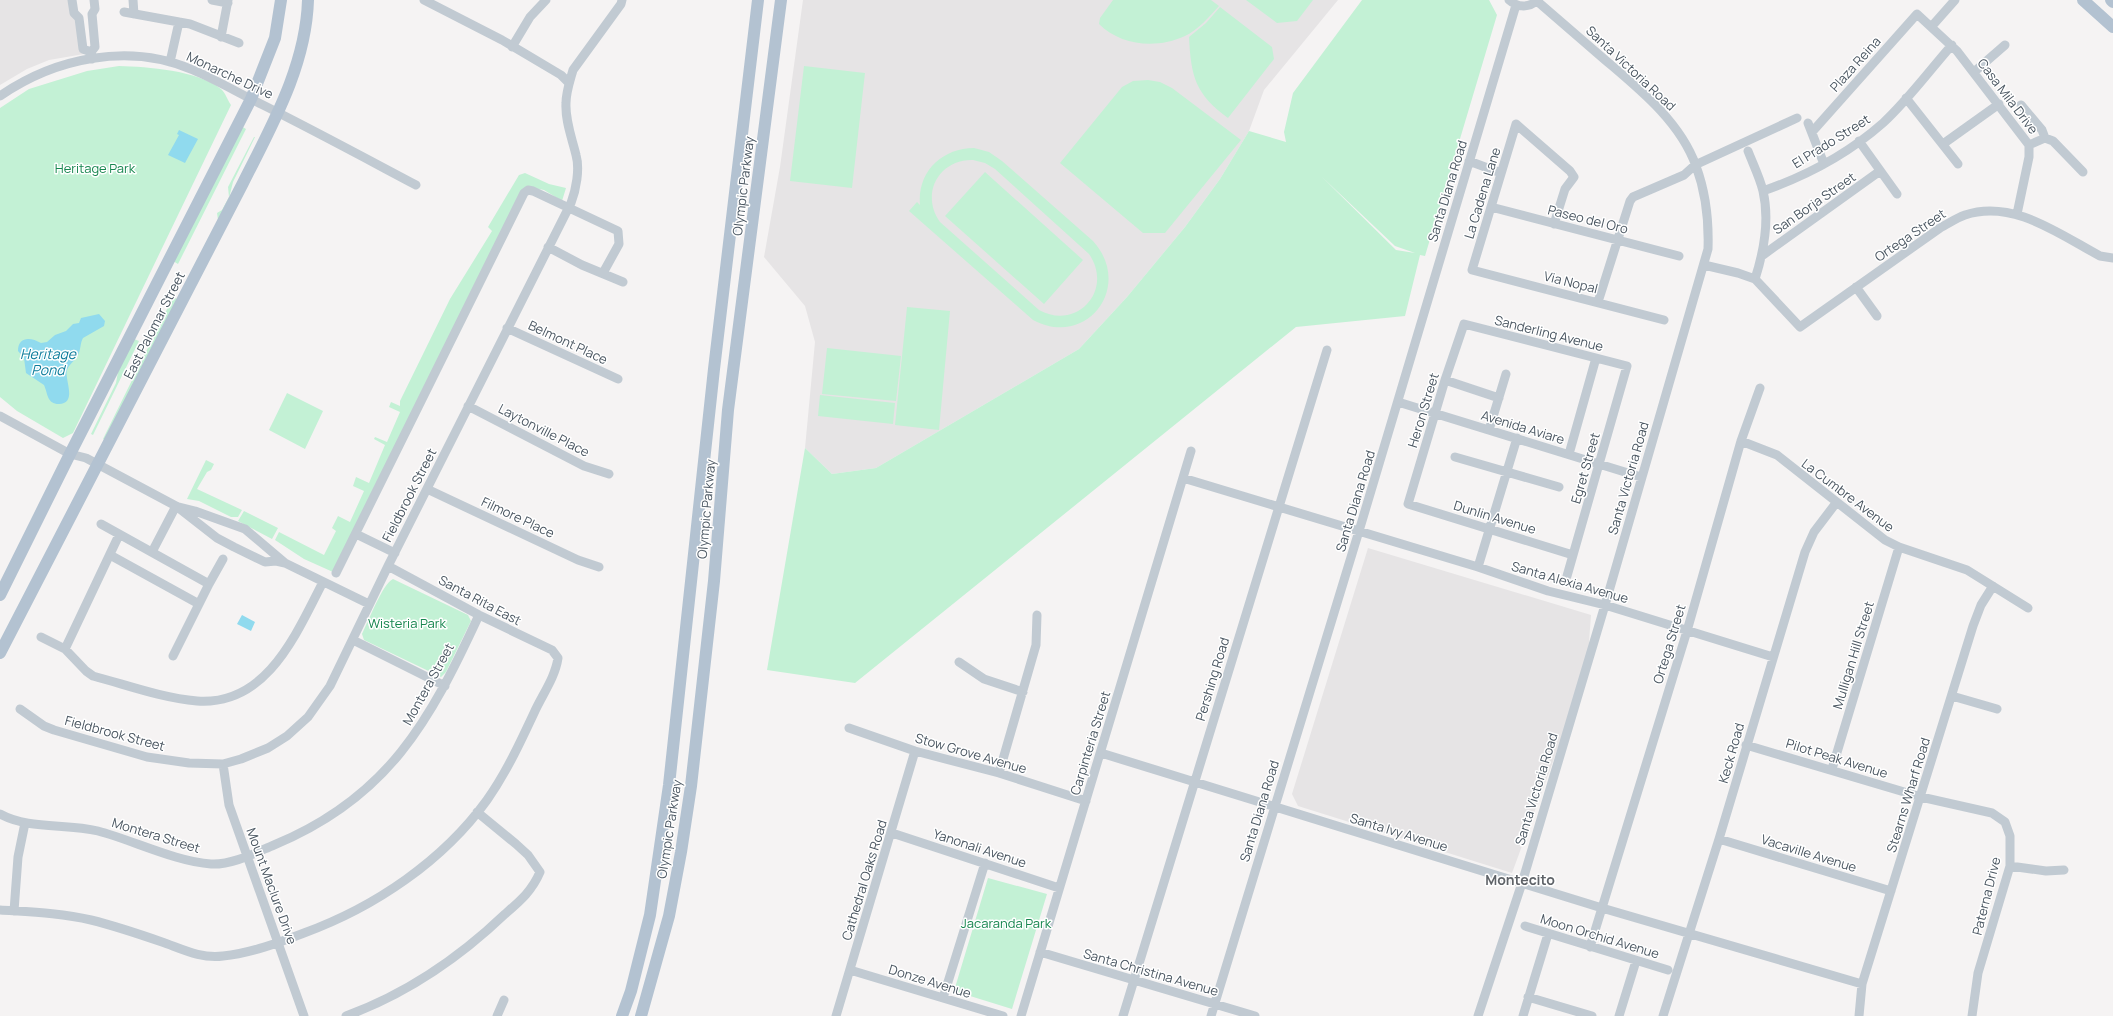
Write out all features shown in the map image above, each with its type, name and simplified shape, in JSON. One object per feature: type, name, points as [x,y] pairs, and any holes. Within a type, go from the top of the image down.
[{"type":"main road","name":"East Palomar Street","points":[[0,595],[70,454],[251,99],[275,38],[281,0]]},
{"type":"main road","name":"East Palomar Street","points":[[0,653],[243,183],[278,112],[296,70],[307,13],[308,0]]},
{"type":"main road","name":"Olympic Parkway","points":[[622,1016],[631,991],[650,915],[669,786],[733,205],[758,0]]},
{"type":"main road","name":"Olympic Parkway","points":[[642,1016],[669,916],[690,794],[714,581],[728,410],[781,0]]},
{"type":"main road","points":[[2083,0],[2113,28]]},
{"type":"main road","points":[[733,205],[754,206]]},
{"type":"street","points":[[72,0],[74,13],[79,18],[83,49],[91,56],[95,48],[92,14],[89,10],[87,0]]},
{"type":"street","points":[[92,14],[95,9],[94,0]]},
{"type":"street","points":[[133,0],[134,14]]},
{"type":"street","points":[[212,0],[228,1],[221,37]]},
{"type":"street","points":[[424,0],[561,75],[569,83]]},
{"type":"street","points":[[512,47],[530,17],[546,0]]},
{"type":"street","name":"Fieldbrook Street","points":[[20,709],[44,726],[54,730],[147,757],[189,763],[223,764],[241,759],[268,748],[296,728],[316,707],[330,686],[369,604],[576,191],[577,157],[567,124],[566,103],[569,83],[573,70],[621,4],[622,0]]},
{"type":"street","points":[[1513,3],[1528,6],[1538,0]]},
{"type":"street","name":"Santa Victoria Road","points":[[1478,1016],[1522,883],[1605,605],[1708,249],[1709,221],[1706,200],[1696,164],[1683,140],[1658,108],[1538,0]]},
{"type":"street","points":[[1932,26],[1955,0]]},
{"type":"street","name":"Santa Diana Road","points":[[1211,1016],[1360,531],[1470,161],[1513,3]]},
{"type":"street","points":[[124,12],[190,24],[239,43]]},
{"type":"street","name":"Casa Mila Drive","points":[[1917,14],[1952,45],[1999,104],[2029,145],[2029,157],[2017,214]]},
{"type":"street","name":"Plaza Reina","points":[[1824,164],[1810,127],[1917,14]]},
{"type":"street","points":[[170,62],[179,22]]},
{"type":"street","name":"El Prado Street","points":[[1763,191],[1790,181],[1824,164],[1882,124],[1952,45]]},
{"type":"street","points":[[1974,72],[2005,45]]},
{"type":"street","name":"Monarche Drive","points":[[0,96],[24,80],[47,70],[91,56],[132,56],[170,62],[193,70],[278,112],[416,185]]},
{"type":"street","points":[[1906,98],[1958,164]]},
{"type":"street","points":[[1943,144],[1999,104]]},
{"type":"street","points":[[2021,105],[2042,130],[2045,138]]},
{"type":"street","points":[[1598,302],[1619,240],[1630,201],[1642,193],[1684,175],[1696,164],[1797,118]]},
{"type":"street","name":"La Cadena Lane","points":[[1472,270],[1516,124],[1570,170],[1574,177],[1565,189],[1554,224]]},
{"type":"street","points":[[2029,145],[2045,138],[2053,141],[2082,172]]},
{"type":"street","points":[[1859,141],[1897,194]]},
{"type":"street","points":[[1704,265],[1738,272],[1756,279],[1763,255],[1766,234],[1763,191],[1748,151]]},
{"type":"street","points":[[1470,161],[1501,173]]},
{"type":"street","name":"San Borja Street","points":[[1763,255],[1880,171]]},
{"type":"street","points":[[336,573],[524,193],[528,190],[533,191],[618,232],[619,244],[603,274]]},
{"type":"street","name":"Paseo del Oro","points":[[1490,207],[1679,256]]},
{"type":"street","name":"Ortega Street","points":[[1756,279],[1800,327],[1940,228],[1965,215],[1987,211],[2017,214],[2031,219],[2100,256],[2113,258]]},
{"type":"street","points":[[548,247],[603,274],[623,282]]},
{"type":"street","name":"Via Nopal","points":[[1472,270],[1664,320]]},
{"type":"street","points":[[1856,287],[1877,316]]},
{"type":"street","name":"Sanderling Avenue","points":[[1464,324],[1627,366]]},
{"type":"street","name":"Heron Street","points":[[1408,504],[1445,380],[1464,324]]},
{"type":"street","name":"Belmont Place","points":[[507,328],[618,379]]},
{"type":"street","name":"Pershing Road","points":[[1123,1016],[1327,350]]},
{"type":"street","points":[[1569,454],[1596,358]]},
{"type":"street","name":"Egret Street","points":[[1567,576],[1627,366]]},
{"type":"street","points":[[1489,430],[1506,374]]},
{"type":"street","points":[[1445,380],[1499,398]]},
{"type":"street","name":"Ortega Street","points":[[1590,947],[1686,631],[1741,441],[1760,388]]},
{"type":"street","name":"Avenida Aviare","points":[[1398,402],[1641,477]]},
{"type":"street","name":"Laytonville Place","points":[[468,406],[584,466],[609,474]]},
{"type":"street","points":[[0,416],[70,454],[86,458],[176,506],[217,538],[234,547],[265,562],[276,561],[285,563]]},
{"type":"street","points":[[1478,567],[1517,438]]},
{"type":"street","name":"La Cumbre Avenue","points":[[1741,441],[1777,456],[1872,532],[1899,547],[1958,567],[1993,586],[2028,608]]},
{"type":"street","name":"Carpinteria Street","points":[[1021,1016],[1191,451]]},
{"type":"street","points":[[1456,456],[1559,487]]},
{"type":"street","points":[[1184,478],[1360,531]]},
{"type":"street","name":"Filmore Place","points":[[427,489],[578,560],[599,567]]},
{"type":"street","name":"Keck Road","points":[[1662,1016],[1690,934],[1809,541],[1836,503]]},
{"type":"street","name":"Dunlin Avenue","points":[[1408,504],[1573,555]]},
{"type":"street","points":[[152,552],[176,506]]},
{"type":"street","points":[[176,506],[195,511],[245,529],[285,563],[369,604]]},
{"type":"street","points":[[101,524],[209,584]]},
{"type":"street","name":"Santa Alexia Avenue","points":[[1360,531],[1478,567],[1548,591],[1605,605],[1773,657]]},
{"type":"street","points":[[356,534],[395,553]]},
{"type":"street","points":[[65,649],[119,535]]},
{"type":"street","name":"Mulligan Hill Street","points":[[1832,770],[1899,547]]},
{"type":"street","points":[[110,555],[199,604]]},
{"type":"street","points":[[173,656],[223,559]]},
{"type":"street","name":"Santa Rita East","points":[[388,566],[479,615],[552,650],[558,658],[553,677],[511,760],[492,792],[477,812]]},
{"type":"street","points":[[41,637],[65,649],[86,671],[93,676],[188,700],[207,701],[226,698],[252,687],[273,668],[322,582]]},
{"type":"street","name":"Stearns Wharf Road","points":[[1859,1016],[1862,984],[1978,612],[1993,586]]},
{"type":"street","name":"Montera Street","points":[[0,814],[25,823],[96,830],[197,862],[224,862],[246,856],[312,827],[334,814],[367,789],[403,751],[430,713],[479,615]]},
{"type":"street","points":[[999,773],[1036,645],[1036,615]]},
{"type":"street","points":[[353,640],[444,686]]},
{"type":"street","points":[[959,662],[984,679],[1023,692]]},
{"type":"street","points":[[1952,696],[1997,709]]},
{"type":"street","name":"Stow Grove Avenue","points":[[849,728],[915,751],[999,773],[1086,801]]},
{"type":"street","name":"Pilot Peak Avenue","points":[[1746,745],[1921,797]]},
{"type":"street","name":"Cathedral Oaks Road","points":[[836,1016],[892,833],[915,751]]},
{"type":"street","name":"Santa Ivy Avenue","points":[[1101,753],[1602,908],[1862,984]]},
{"type":"street","name":"Mount Maclure Drive","points":[[223,764],[229,805],[304,1016]]},
{"type":"street","name":"Paterna Drive","points":[[1921,797],[1992,813],[2003,819],[2007,825],[2010,836],[2010,866],[1978,972],[1972,1016]]},
{"type":"street","points":[[0,910],[64,915],[92,920],[205,956],[223,956],[279,943],[347,915],[388,891],[434,856],[477,812],[528,855],[540,872],[533,888],[474,943],[439,970],[368,1008],[346,1016]]},
{"type":"street","points":[[14,911],[18,856],[25,823]]},
{"type":"street","name":"Yanonali Avenue","points":[[892,833],[1059,888]]},
{"type":"street","name":"Vacaville Avenue","points":[[1719,839],[1891,891]]},
{"type":"street","points":[[943,998],[985,863]]},
{"type":"street","points":[[2010,866],[2046,871],[2064,870]]},
{"type":"street","name":"Moon Orchid Avenue","points":[[1525,926],[1668,970]]},
{"type":"street","points":[[1523,1016],[1548,934]]},
{"type":"street","name":"Santa Christina Avenue","points":[[1040,952],[1255,1016]]},
{"type":"street","points":[[1619,1016],[1636,961]]},
{"type":"street","name":"Donze Avenue","points":[[850,970],[1003,1016]]},
{"type":"street","points":[[1528,997],[1592,1016]]},
{"type":"street","points":[[497,1016],[504,1000]]},
{"type":"shaded area","points":[[0,0],[75,0],[84,54],[49,60],[27,69],[0,85]]},
{"type":"shaded area","points":[[803,0],[1338,0],[1264,90],[1249,131],[1220,179],[1185,227],[1127,297],[1079,349],[876,468],[832,474],[805,448],[815,342],[805,306],[764,257],[780,167]]},
{"type":"shaded area","points":[[1368,548],[1591,615],[1587,669],[1512,873],[1298,806],[1292,794]]},
{"type":"green space","points":[[1113,0],[1211,0],[1219,6],[1199,27],[1185,36],[1163,43],[1151,44],[1128,41],[1118,37],[1099,24],[1100,18]]},
{"type":"green space","points":[[1246,0],[1313,0],[1297,21],[1277,23]]},
{"type":"green space","points":[[1362,0],[1489,0],[1497,15],[1425,256],[1420,255],[1405,316],[1296,327],[855,683],[767,670],[805,448],[832,474],[876,468],[1079,349],[1127,297],[1185,227],[1220,179],[1249,131],[1286,142],[1284,132],[1293,93]],"holes":[[[1321,176],[1395,246],[1415,253],[1396,250]]]},
{"type":"green space","points":[[1220,7],[1272,47],[1274,59],[1228,118],[1208,101],[1202,92],[1197,83],[1191,63],[1190,51],[1189,37],[1206,23]]},
{"type":"green space","name":"Heritage Park","points":[[119,66],[144,67],[172,71],[199,78],[221,89],[231,105],[73,433],[63,438],[17,411],[0,397],[0,108],[29,89],[87,71]]},
{"type":"green space","points":[[804,66],[865,73],[852,188],[790,181]]},
{"type":"green space","points":[[1148,80],[1160,82],[1172,88],[1241,140],[1165,233],[1143,233],[1060,163],[1122,87],[1133,81]]},
{"type":"green space","points":[[241,126],[246,129],[178,264],[173,261]]},
{"type":"green space","points":[[254,137],[233,182],[229,198],[218,220],[217,213],[222,210],[229,197],[228,187]]},
{"type":"green space","points":[[974,148],[989,152],[1002,161],[1093,241],[1104,259],[1109,276],[1106,293],[1099,308],[1087,320],[1071,326],[1053,327],[1033,320],[909,211],[917,202],[920,205],[920,193],[927,172],[942,157],[962,149]],"holes":[[[973,160],[985,163],[995,169],[1089,254],[1096,268],[1097,281],[1094,293],[1088,303],[1078,311],[1066,315],[1053,315],[1039,310],[940,222],[934,211],[932,200],[936,180],[942,172],[951,165],[961,161]]]},
{"type":"green space","points":[[985,172],[1083,260],[1044,304],[945,216]]},
{"type":"green space","points":[[525,173],[549,184],[566,188],[562,201],[544,190],[529,187],[333,572],[304,559],[275,540],[279,532],[324,555],[336,531],[332,528],[338,516],[350,522],[364,491],[353,486],[356,477],[369,483],[385,445],[374,439],[375,437],[387,442],[400,412],[389,407],[391,402],[400,406],[400,401],[450,299],[492,231],[488,227],[519,175]]},
{"type":"green space","points":[[173,297],[177,299],[107,441],[103,439]]},
{"type":"green space","points":[[907,307],[950,311],[939,430],[895,425]]},
{"type":"green space","points":[[134,339],[139,341],[93,435],[91,434],[116,383],[118,372]]},
{"type":"green space","points":[[827,348],[901,356],[896,401],[822,394]]},
{"type":"green space","points":[[287,393],[323,411],[305,449],[269,430]]},
{"type":"green space","points":[[820,395],[895,403],[893,424],[818,416]]},
{"type":"green space","points":[[206,460],[214,464],[211,470],[207,472],[197,489],[242,510],[238,517],[231,517],[199,501],[187,499]]},
{"type":"green space","points":[[244,511],[278,528],[272,539],[238,521]]},
{"type":"green space","name":"Wisteria Park","points":[[393,579],[468,615],[471,621],[446,672],[441,677],[364,640],[362,634],[376,604],[389,582]]},
{"type":"green space","name":"Jacaranda Park","points":[[988,878],[1047,894],[1012,1009],[954,991]]},
{"type":"water","points":[[179,130],[198,139],[185,163],[168,155],[179,135],[177,134]]},
{"type":"water","name":"Heritage Pond","points":[[99,314],[105,321],[104,326],[83,338],[78,355],[67,370],[69,390],[68,400],[65,403],[55,404],[48,398],[44,385],[26,373],[24,358],[18,351],[20,343],[26,339],[41,343],[47,342],[55,335],[66,331],[73,324],[79,323],[81,318]]},
{"type":"water","points":[[242,615],[255,622],[251,631],[237,624]]},
{"type":"district","name":"Montecito","points":[[1520,880]]}]
